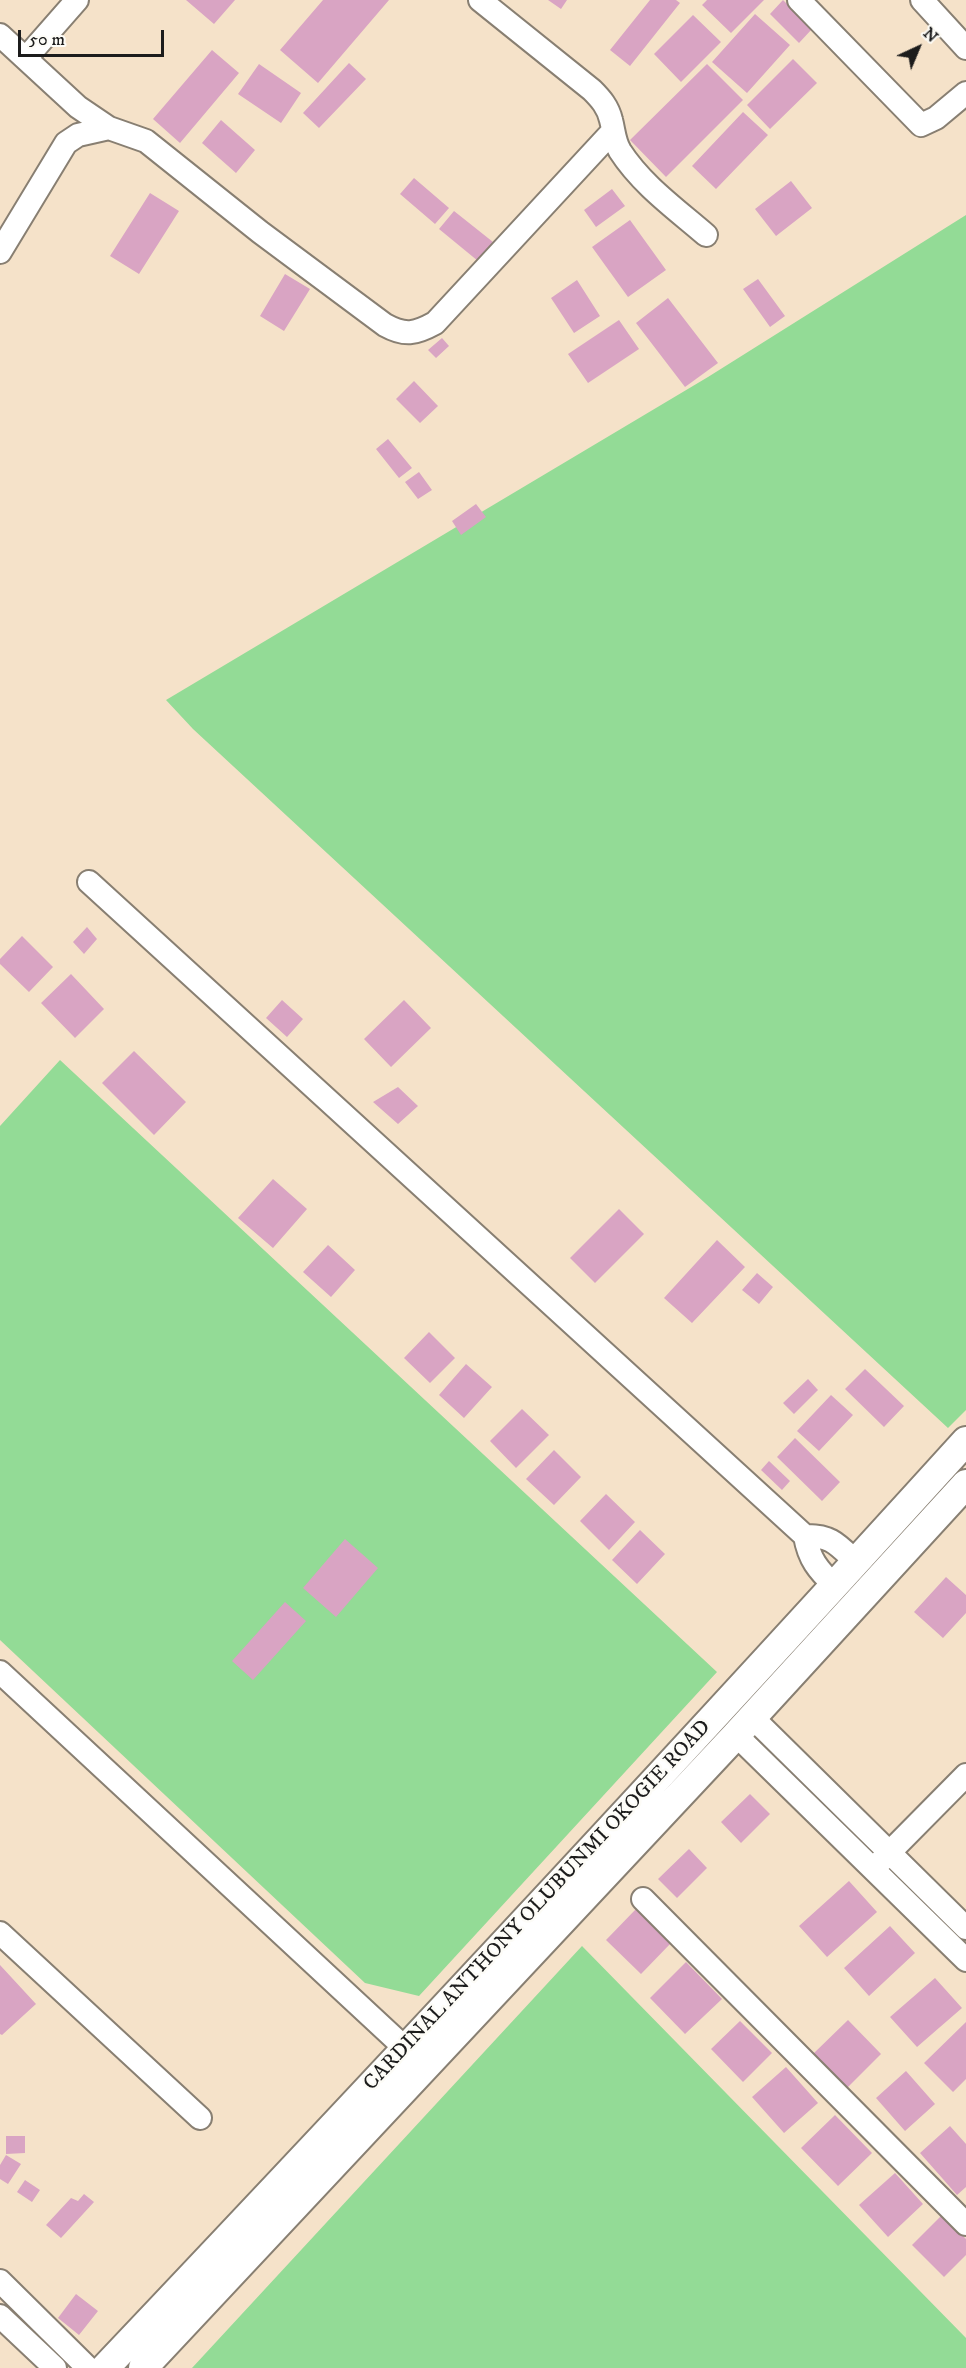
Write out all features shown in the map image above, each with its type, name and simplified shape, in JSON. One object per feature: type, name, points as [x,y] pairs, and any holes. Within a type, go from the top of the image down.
[{"type":"street","points":[[27,57],[77,0]]},
{"type":"street","points":[[480,0],[592,90],[606,105],[612,122],[612,132],[620,150],[653,189],[706,235]]},
{"type":"street","points":[[799,0],[921,125],[936,118],[966,93]]},
{"type":"street","points":[[922,0],[966,48]]},
{"type":"street","points":[[0,35],[27,57],[78,107],[109,128],[146,141],[260,232],[400,334],[417,333],[435,323],[612,132]]},
{"type":"street","points":[[78,107],[78,135]]},
{"type":"street","points":[[0,252],[60,150],[78,135],[109,128]]},
{"type":"street","points":[[89,882],[805,1536],[808,1553],[817,1569],[835,1586]]},
{"type":"street","name":"CARDINAL ANTHONY OLUBUNMI OKOGIE ROAD","points":[[143,2368],[203,2284],[406,2049],[835,1586],[966,1441]]},
{"type":"street","name":"CARDINAL ANTHONY OLUBUNMI OKOGIE ROAD","points":[[105,2368],[203,2284],[744,1726],[966,1484]]},
{"type":"street","points":[[805,1536],[823,1535],[838,1544],[856,1562]]},
{"type":"street","points":[[0,1672],[406,2049]]},
{"type":"street","points":[[744,1726],[889,1853],[966,1928]]},
{"type":"street","points":[[744,1726],[873,1870],[966,1960]]},
{"type":"street","points":[[873,1870],[966,1775]]},
{"type":"street","points":[[643,1899],[966,2224]]},
{"type":"street","points":[[0,1933],[200,2118]]},
{"type":"street","points":[[0,2281],[88,2368]]},
{"type":"street","points":[[0,2316],[54,2368]]},
{"type":"green space","points":[[966,215],[966,1410],[948,1428],[193,729],[166,700],[708,377]]},
{"type":"green space","points":[[60,1060],[717,1672],[419,1996],[365,1983],[0,1640],[0,1126]]},
{"type":"green space","points":[[582,1946],[966,2338],[966,2368],[192,2368]]},
{"type":"building","points":[[186,0],[235,0],[214,24]]},
{"type":"building","points":[[323,0],[389,0],[318,83],[280,50]]},
{"type":"building","points":[[548,0],[567,0],[561,9]]},
{"type":"building","points":[[650,0],[676,0],[680,3],[630,66],[610,50]]},
{"type":"building","points":[[707,0],[764,0],[731,33],[702,5]]},
{"type":"building","points":[[783,0],[812,29],[799,43],[770,14]]},
{"type":"building","points":[[755,14],[790,45],[747,93],[712,62]]},
{"type":"building","points":[[693,15],[721,42],[681,82],[654,54]]},
{"type":"building","points":[[212,50],[239,73],[180,143],[153,119]]},
{"type":"building","points":[[793,59],[817,83],[770,129],[747,105]]},
{"type":"building","points":[[349,63],[366,79],[319,128],[303,113]]},
{"type":"building","points":[[259,64],[301,93],[281,123],[238,94]]},
{"type":"building","points":[[707,64],[743,100],[666,177],[630,140]]},
{"type":"building","points":[[743,112],[768,135],[716,189],[692,166]]},
{"type":"building","points":[[221,120],[255,150],[236,173],[202,143]]},
{"type":"building","points":[[414,178],[449,208],[435,224],[400,194]]},
{"type":"building","points":[[791,181],[812,208],[776,236],[755,209]]},
{"type":"building","points":[[612,189],[625,206],[596,227],[584,210]]},
{"type":"building","points":[[150,193],[179,211],[139,274],[110,256]]},
{"type":"building","points":[[454,211],[493,242],[478,261],[439,229]]},
{"type":"building","points":[[630,220],[666,270],[628,297],[592,247]]},
{"type":"building","points":[[285,274],[310,289],[284,331],[260,316]]},
{"type":"building","points":[[758,279],[785,316],[770,327],[743,289]]},
{"type":"building","points":[[577,280],[600,316],[574,333],[551,298]]},
{"type":"building","points":[[668,298],[718,363],[685,387],[636,323]]},
{"type":"building","points":[[619,320],[639,349],[588,383],[568,354]]},
{"type":"building","points":[[442,338],[449,346],[436,358],[428,350]]},
{"type":"building","points":[[414,381],[438,406],[420,423],[396,399]]},
{"type":"building","points":[[388,439],[412,468],[399,478],[376,449]]},
{"type":"building","points":[[419,472],[432,490],[418,499],[405,482]]},
{"type":"building","points":[[476,504],[486,517],[461,535],[452,521]]},
{"type":"building","points":[[87,927],[97,939],[84,954],[73,942]]},
{"type":"building","points":[[22,936],[53,967],[29,992],[0,964],[0,959]]},
{"type":"building","points":[[71,974],[104,1009],[75,1038],[41,1003]]},
{"type":"building","points":[[282,1000],[303,1019],[287,1037],[266,1018]]},
{"type":"building","points":[[404,1000],[431,1028],[391,1067],[364,1039]]},
{"type":"building","points":[[134,1051],[186,1102],[154,1135],[102,1083]]},
{"type":"building","points":[[398,1087],[418,1106],[398,1124],[373,1102]]},
{"type":"building","points":[[273,1179],[307,1209],[273,1248],[238,1218]]},
{"type":"building","points":[[619,1209],[644,1234],[595,1283],[570,1258]]},
{"type":"building","points":[[717,1240],[745,1267],[692,1323],[664,1298]]},
{"type":"building","points":[[328,1245],[355,1270],[331,1297],[303,1272]]},
{"type":"building","points":[[757,1273],[773,1287],[759,1304],[742,1290]]},
{"type":"building","points":[[429,1332],[455,1358],[430,1383],[404,1358]]},
{"type":"building","points":[[466,1364],[492,1387],[464,1418],[439,1395]]},
{"type":"building","points":[[865,1369],[904,1406],[884,1427],[845,1389]]},
{"type":"building","points":[[808,1379],[818,1390],[794,1414],[783,1403]]},
{"type":"building","points":[[831,1395],[853,1415],[819,1451],[797,1431]]},
{"type":"building","points":[[522,1409],[549,1435],[516,1468],[490,1441]]},
{"type":"building","points":[[795,1438],[840,1482],[822,1501],[777,1457]]},
{"type":"building","points":[[554,1450],[581,1477],[554,1505],[526,1479]]},
{"type":"building","points":[[769,1461],[790,1481],[782,1490],[761,1470]]},
{"type":"building","points":[[606,1494],[635,1522],[609,1550],[580,1521]]},
{"type":"building","points":[[640,1530],[665,1554],[637,1584],[612,1560]]},
{"type":"building","points":[[345,1539],[378,1568],[336,1617],[303,1588]]},
{"type":"building","points":[[946,1577],[966,1595],[966,1613],[943,1638],[914,1612]]},
{"type":"building","points":[[285,1602],[306,1621],[253,1680],[232,1661]]},
{"type":"building","points":[[750,1794],[770,1814],[741,1843],[721,1822]]},
{"type":"building","points":[[689,1849],[707,1868],[677,1898],[658,1879]]},
{"type":"building","points":[[849,1881],[877,1912],[827,1957],[799,1926]]},
{"type":"building","points":[[637,1908],[672,1942],[641,1974],[606,1940]]},
{"type":"building","points":[[890,1926],[915,1953],[869,1996],[844,1968]]},
{"type":"building","points":[[686,1962],[722,1999],[685,2034],[650,1998]]},
{"type":"building","points":[[0,1965],[36,2004],[2,2035],[0,2034]]},
{"type":"building","points":[[935,1978],[962,2008],[917,2047],[890,2017]]},
{"type":"building","points":[[848,2020],[881,2054],[847,2088],[813,2054]]},
{"type":"building","points":[[740,2021],[772,2053],[743,2082],[711,2049]]},
{"type":"building","points":[[966,2022],[966,2079],[953,2092],[924,2063]]},
{"type":"building","points":[[786,2067],[818,2103],[784,2133],[752,2097]]},
{"type":"building","points":[[906,2071],[935,2104],[905,2131],[876,2098]]},
{"type":"building","points":[[835,2115],[872,2153],[838,2186],[801,2148]]},
{"type":"building","points":[[950,2126],[966,2144],[966,2187],[957,2195],[920,2153]]},
{"type":"building","points":[[6,2136],[25,2136],[25,2153],[6,2154]]},
{"type":"building","points":[[6,2155],[21,2164],[8,2184],[0,2179],[0,2165]]},
{"type":"building","points":[[895,2173],[923,2204],[888,2237],[859,2205]]},
{"type":"building","points":[[25,2180],[40,2190],[32,2202],[17,2192]]},
{"type":"building","points":[[84,2194],[94,2202],[61,2238],[46,2225],[71,2198],[78,2201]]},
{"type":"building","points":[[942,2215],[966,2239],[966,2255],[944,2277],[912,2245]]},
{"type":"building","points":[[76,2294],[98,2311],[79,2335],[58,2318]]}]
